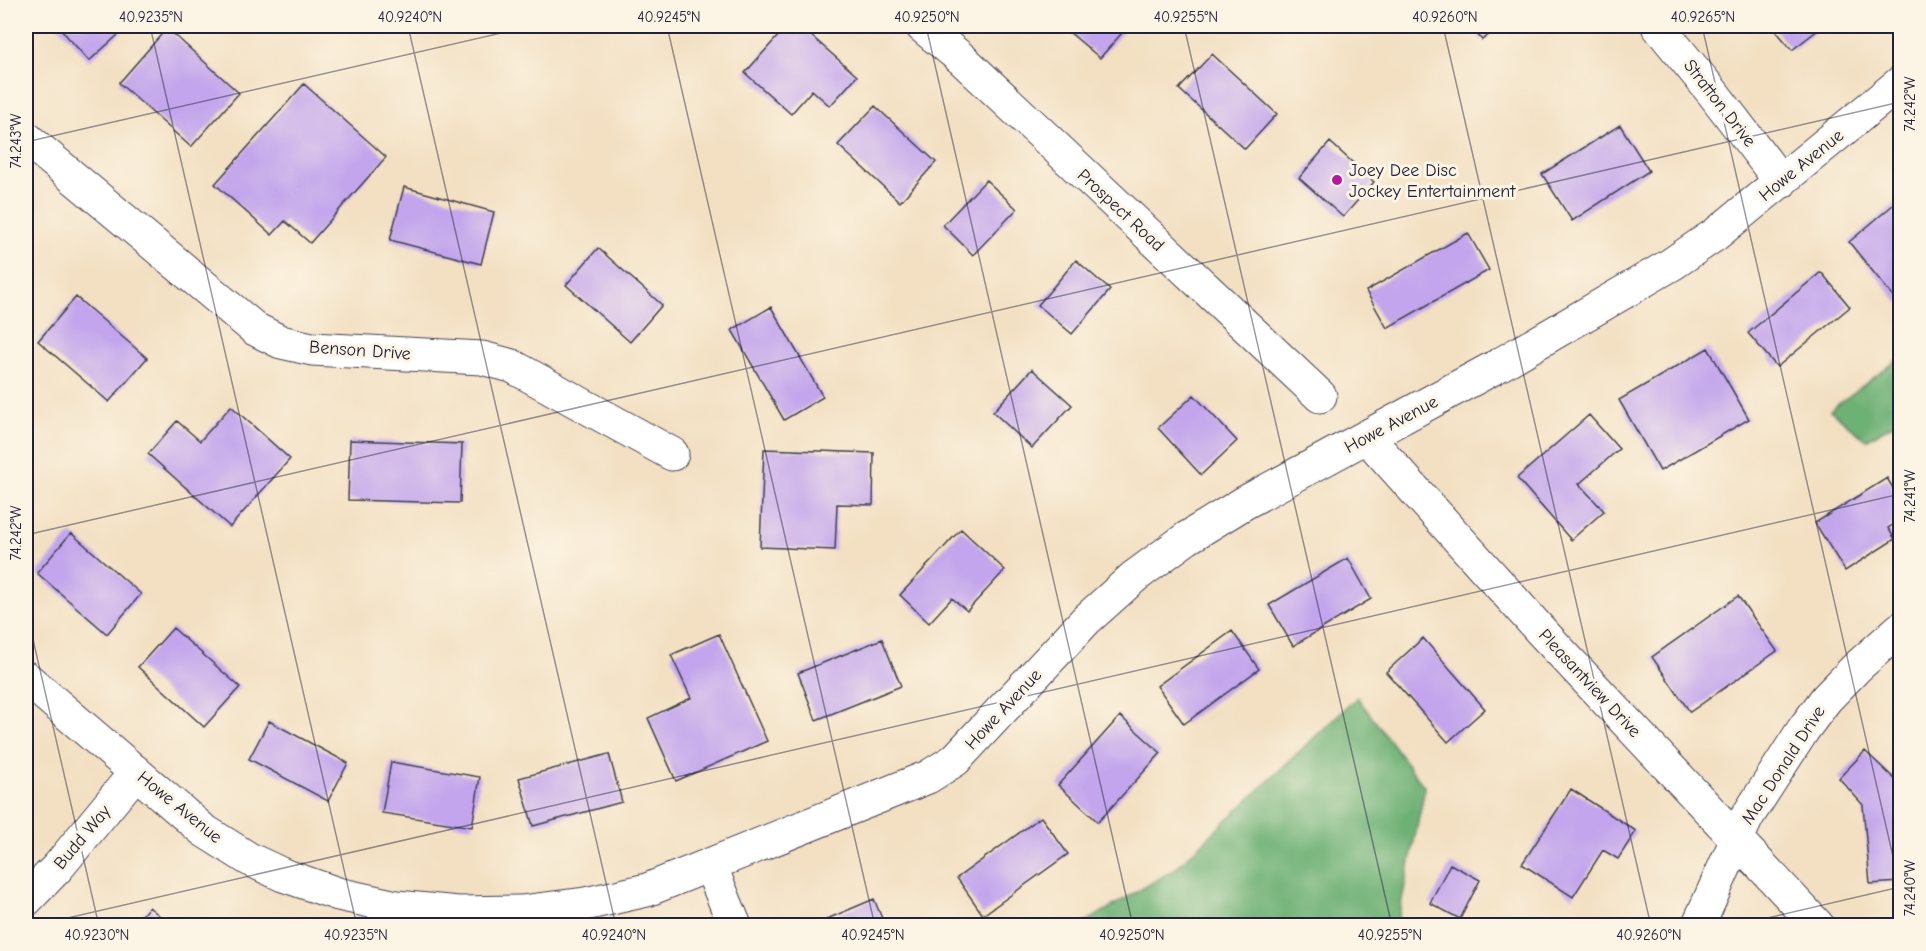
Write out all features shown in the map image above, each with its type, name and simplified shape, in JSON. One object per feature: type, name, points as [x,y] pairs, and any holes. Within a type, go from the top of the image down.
[{"type":"street","name":"Prospect Road","points":[[922,26],[962,59],[1320,396]]},
{"type":"street","name":"Stratton Drive","points":[[1658,26],[1781,182]]},
{"type":"street","name":"Howe Avenue","points":[[26,678],[203,830],[249,859],[283,875],[338,894],[397,907],[469,913],[521,912],[585,904],[647,890],[928,777],[955,760],[1086,620],[1134,577],[1186,537],[1500,365],[1637,286],[1716,234],[1900,83]]},
{"type":"street","name":"Benson Drive","points":[[26,138],[255,329],[281,342],[312,349],[482,358],[512,366],[672,454]]},
{"type":"street","name":"Pleasantview Drive","points":[[1366,437],[1541,631],[1818,926]]},
{"type":"street","name":"Mac Donald Drive","points":[[1698,926],[1747,817],[1803,730],[1826,699],[1856,668],[1900,629]]},
{"type":"street","name":"Budd Way","points":[[26,900],[58,867],[136,772]]},
{"type":"street","points":[[710,865],[735,926]]},
{"type":"green space","points":[[1900,358],[1900,420],[1866,440],[1830,410]]},
{"type":"green space","points":[[1357,697],[1425,788],[1397,925],[1081,925],[1175,869]]},
{"type":"building","points":[[58,26],[128,26],[89,61]]},
{"type":"building","points":[[787,26],[800,26],[857,76],[830,106],[812,90],[791,114],[745,73]]},
{"type":"building","points":[[1062,26],[1128,26],[1100,58]]},
{"type":"building","points":[[1470,26],[1501,26],[1482,40]]},
{"type":"building","points":[[1772,26],[1823,26],[1792,50]]},
{"type":"building","points":[[167,28],[239,93],[191,147],[119,83]]},
{"type":"building","points":[[1212,54],[1277,114],[1245,149],[1179,89]]},
{"type":"building","points":[[304,84],[386,157],[310,243],[285,221],[272,235],[215,184]]},
{"type":"building","points":[[875,106],[936,162],[900,202],[838,145]]},
{"type":"building","points":[[1620,125],[1649,171],[1572,221],[1542,174]]},
{"type":"building","name":"Joey Dee Disc Jockey Entertainment","points":[[1330,142],[1374,182],[1343,217],[1299,178]]},
{"type":"building","points":[[986,180],[1017,209],[973,255],[943,225]]},
{"type":"building","points":[[404,187],[494,212],[481,264],[390,240]]},
{"type":"building","points":[[1900,199],[1900,305],[1849,242]]},
{"type":"building","points":[[1468,233],[1489,270],[1387,328],[1366,291]]},
{"type":"building","points":[[598,248],[662,305],[630,342],[566,285]]},
{"type":"building","points":[[1076,260],[1110,290],[1072,334],[1038,305]]},
{"type":"building","points":[[1821,272],[1850,307],[1777,367],[1748,333]]},
{"type":"building","points":[[76,297],[147,358],[109,402],[38,341]]},
{"type":"building","points":[[771,307],[823,397],[784,420],[732,330]]},
{"type":"building","points":[[1708,348],[1749,419],[1660,471],[1619,400]]},
{"type":"building","points":[[1032,369],[1072,405],[1032,448],[993,412]]},
{"type":"building","points":[[1194,395],[1237,441],[1201,475],[1158,428]]},
{"type":"building","points":[[231,406],[290,459],[230,527],[148,454],[177,421],[200,441]]},
{"type":"building","points":[[1589,415],[1619,449],[1579,484],[1604,511],[1571,540],[1517,478]]},
{"type":"building","points":[[350,440],[462,444],[460,503],[348,500]]},
{"type":"building","points":[[764,449],[874,453],[873,505],[837,504],[835,550],[760,547]]},
{"type":"building","points":[[1887,478],[1900,500],[1900,520],[1888,528],[1895,539],[1845,571],[1815,523]]},
{"type":"building","points":[[961,529],[1005,570],[967,611],[952,598],[929,623],[900,595]]},
{"type":"building","points":[[71,533],[141,594],[107,634],[37,573]]},
{"type":"building","points":[[1348,558],[1371,599],[1293,646],[1269,605]]},
{"type":"building","points":[[1738,596],[1777,651],[1690,712],[1652,657]]},
{"type":"building","points":[[173,628],[240,687],[204,727],[138,667]]},
{"type":"building","points":[[1232,631],[1259,669],[1184,724],[1157,686]]},
{"type":"building","points":[[719,634],[767,741],[676,781],[648,718],[691,698],[671,655]]},
{"type":"building","points":[[1423,638],[1485,709],[1448,742],[1386,672]]},
{"type":"building","points":[[882,639],[901,686],[816,720],[798,673]]},
{"type":"building","points":[[1120,716],[1161,753],[1098,822],[1058,785]]},
{"type":"building","points":[[269,721],[348,763],[328,801],[249,759]]},
{"type":"building","points":[[1865,751],[1900,784],[1900,882],[1870,884],[1863,805],[1839,778]]},
{"type":"building","points":[[609,754],[622,802],[533,826],[519,778]]},
{"type":"building","points":[[391,762],[480,777],[472,827],[382,813]]},
{"type":"building","points":[[1571,789],[1636,831],[1618,859],[1603,850],[1573,897],[1522,864]]},
{"type":"building","points":[[1041,817],[1068,854],[983,915],[957,878]]},
{"type":"building","points":[[1450,864],[1480,880],[1460,919],[1430,903]]},
{"type":"building","points":[[874,899],[885,926],[829,926],[827,919]]},
{"type":"building","points":[[149,907],[172,926],[133,926]]},
{"type":"place","name":"Joey Dee Disc Jockey Entertainment","points":[[1337,180]]}]
